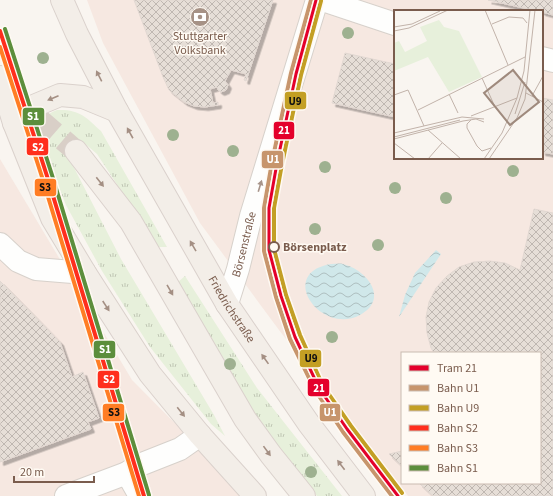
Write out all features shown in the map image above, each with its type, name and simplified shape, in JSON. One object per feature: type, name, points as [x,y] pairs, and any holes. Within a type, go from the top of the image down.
[{"type":"main road","name":"Friedrichstraße","points":[[62,0],[77,34],[117,110],[227,304],[309,424],[364,496]]},
{"type":"main road","points":[[0,76],[14,123],[52,218],[85,273],[150,374],[200,435],[255,496]]},
{"type":"main road","points":[[14,123],[29,108],[60,95],[83,97],[117,110]]},
{"type":"main road","points":[[76,151],[131,222],[245,419],[271,455],[304,496]]},
{"type":"street","name":"Börsenstraße","points":[[227,304],[238,269],[251,216],[317,0]]},
{"type":"street","points":[[323,0],[394,24]]},
{"type":"street","points":[[543,58],[553,61]]},
{"type":"street","points":[[0,244],[18,261],[36,269],[85,273]]},
{"type":"street","points":[[66,496],[127,473],[137,466],[180,449],[200,435]]},
{"type":"street","points":[[127,473],[140,496]]},
{"type":"shaded area","points":[[87,0],[553,0],[553,496],[408,496],[279,330],[200,223],[103,43]]},
{"type":"shaded area","points":[[0,159],[132,380],[247,496],[0,496]]},
{"type":"green space","points":[[57,110],[71,111],[82,115],[101,131],[167,247],[158,247],[97,154],[83,142],[78,144],[67,154],[121,259],[225,436],[211,424],[150,347],[102,271],[66,205],[38,135],[43,119]]},
{"type":"green space","points":[[185,276],[257,388],[342,496],[317,496],[267,435],[252,414],[178,282]]},
{"type":"water","points":[[436,250],[441,254],[399,317],[405,295],[415,273]]},
{"type":"water","points":[[331,264],[342,264],[352,267],[360,272],[372,286],[374,293],[373,301],[369,308],[360,315],[345,319],[331,317],[319,310],[310,301],[306,290],[307,279],[315,270]]},
{"type":"building","points":[[134,0],[273,0],[246,81],[244,80],[246,74],[231,70],[225,81],[228,85],[226,90],[221,92],[217,87],[210,89],[213,103],[218,102],[218,105],[205,107],[194,106],[184,102],[169,90]]},
{"type":"building","points":[[488,0],[553,0],[553,15],[543,12],[543,10],[533,10]]},
{"type":"building","points":[[345,53],[394,64],[394,117],[332,103]]},
{"type":"building","points":[[543,98],[553,100],[553,154],[543,152]]},
{"type":"building","points":[[534,209],[553,213],[553,496],[433,496],[420,484],[541,484],[541,352],[433,352],[427,333],[426,317],[429,302],[436,288],[447,276],[459,267],[474,262],[490,261],[505,263],[520,270]]},
{"type":"building","points":[[0,281],[10,291],[0,299]]},
{"type":"building","points":[[10,291],[60,342],[72,377],[83,372],[99,418],[88,422],[91,429],[0,462],[0,299]]},
{"type":"building","points":[[401,451],[401,465],[389,454]]},
{"type":"tunnel","points":[[10,101],[40,120],[76,151]]},
{"type":"tram line","name":"21","points":[[316,0],[296,74],[277,163],[269,208],[269,250],[281,296],[295,337],[319,388],[347,429],[398,496]]},
{"type":"rail line","name":"U1","points":[[311,0],[291,73],[272,162],[264,208],[264,251],[276,297],[290,339],[315,390],[343,432],[392,496]]},
{"type":"rail line","name":"U9","points":[[321,1],[301,75],[282,164],[274,208],[274,249],[286,295],[300,335],[323,386],[351,426],[402,493]]},
{"type":"rail line","name":"S1","points":[[5,29],[52,175],[149,495]]},
{"type":"rail line","name":"S2","points":[[0,31],[47,176],[144,496]]},
{"type":"rail line","name":"S3","points":[[0,47],[42,177],[139,496]]},
{"type":"place","name":"Stuttgarter Volksbank","points":[[200,17]]},
{"type":"place","name":"Börsenplatz","points":[[274,247]]}]
